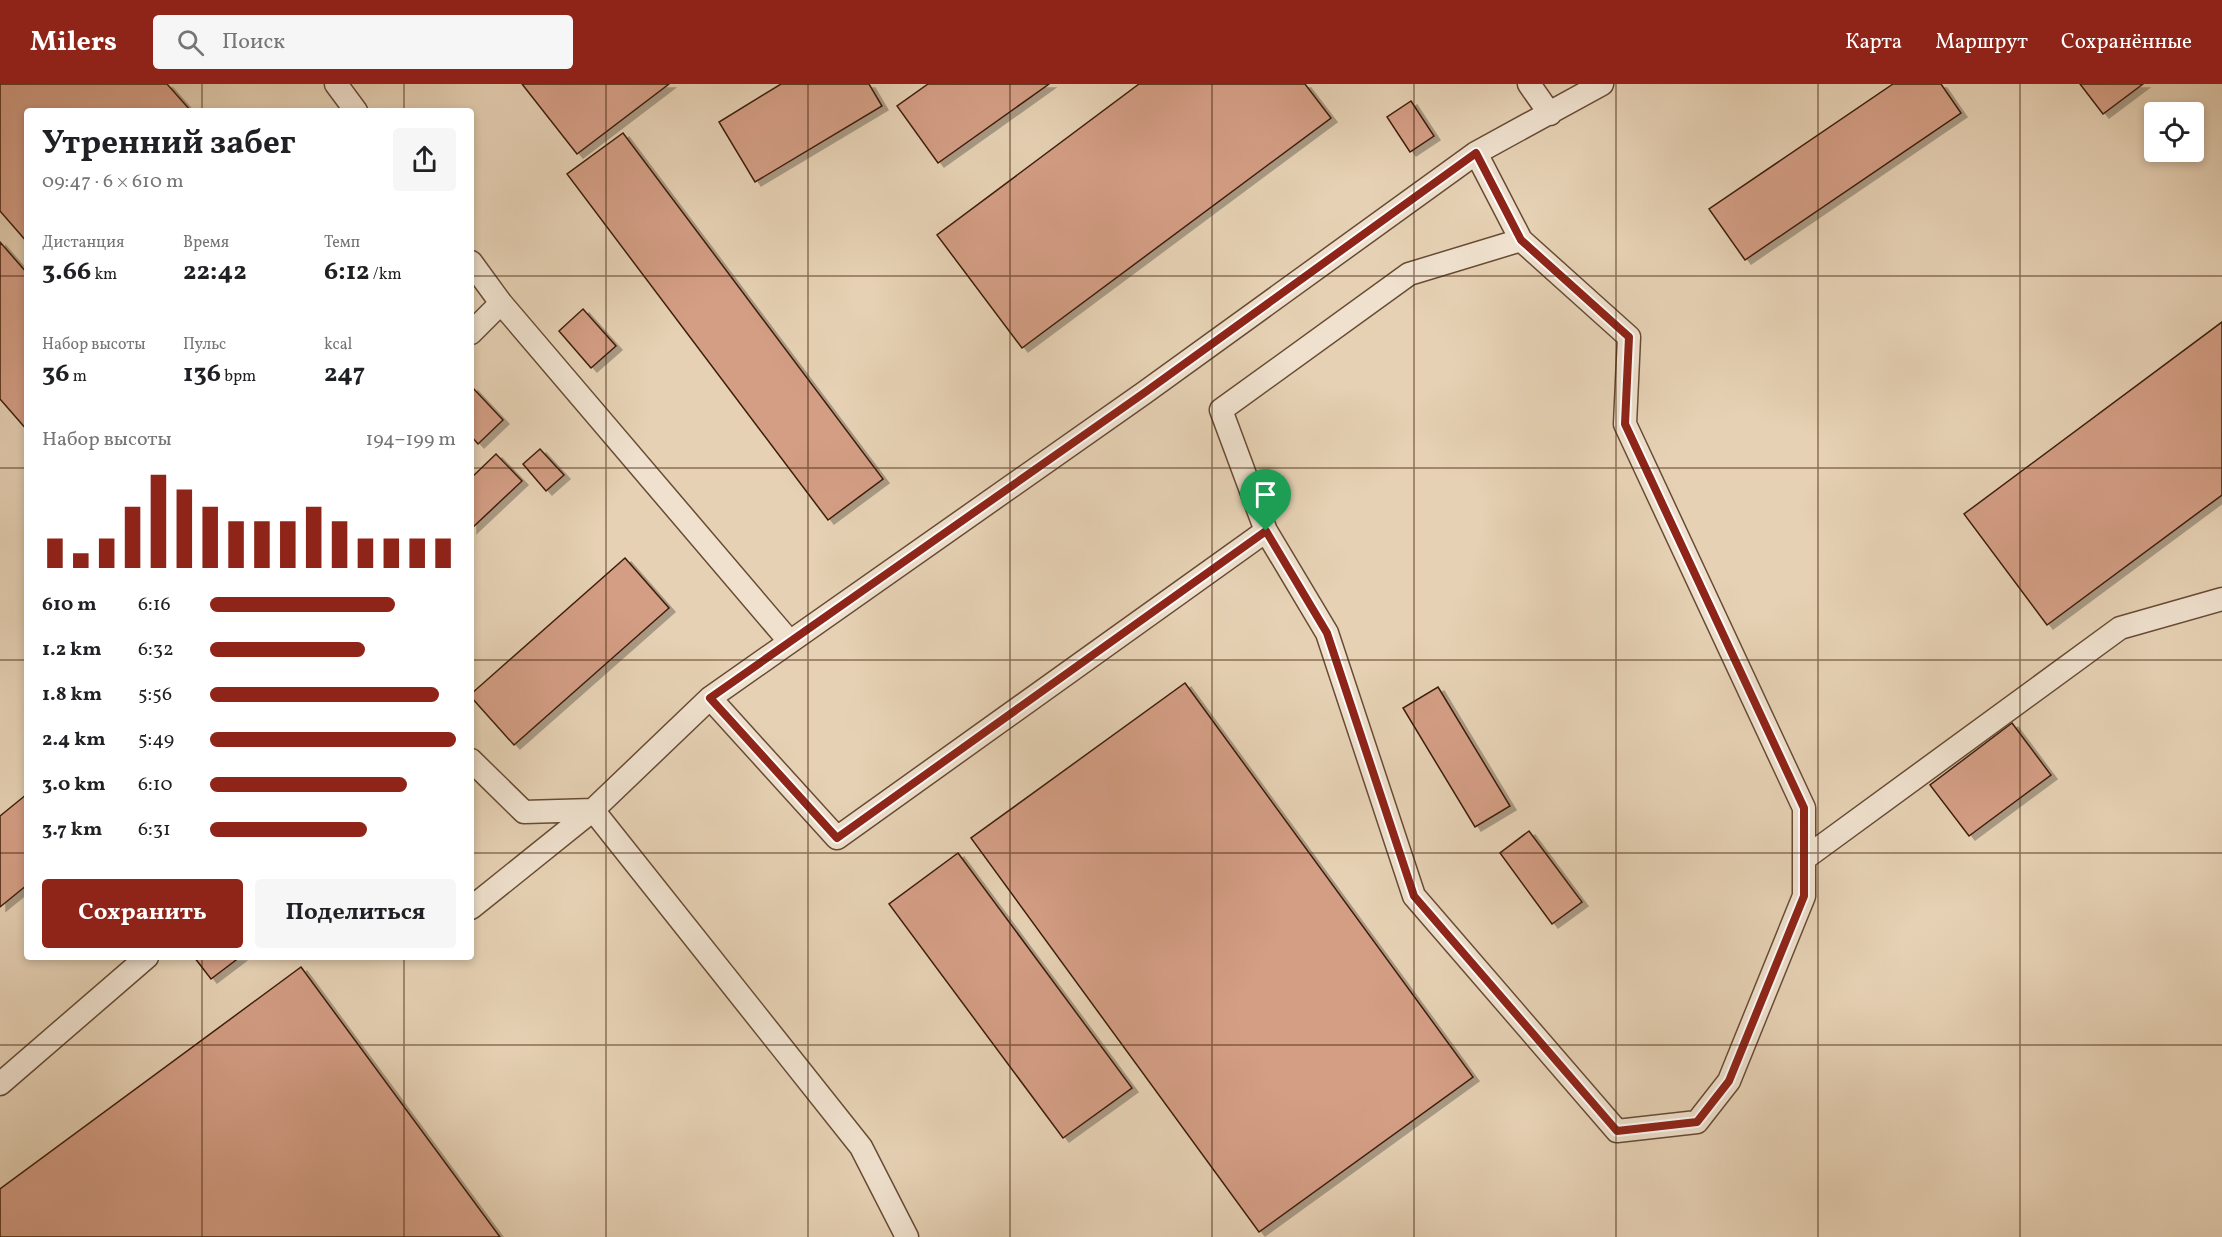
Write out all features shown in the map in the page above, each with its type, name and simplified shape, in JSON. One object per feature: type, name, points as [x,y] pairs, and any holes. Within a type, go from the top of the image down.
[{"type":"lane","points":[[336,84],[354,108]]},
{"type":"lane","points":[[1529,84],[1550,114]]},
{"type":"lane","points":[[474,906],[592,810],[710,698],[1144,393],[1476,153],[1602,84]]},
{"type":"lane","points":[[1476,153],[1521,240],[1629,337],[1625,424],[1804,808],[1804,896],[1729,1081],[1697,1122],[1617,1131],[1414,896],[1327,633],[1266,531],[1221,410],[1409,274],[1521,240]]},
{"type":"lane","points":[[474,266],[501,303],[790,642]]},
{"type":"lane","points":[[474,330],[501,303]]},
{"type":"lane","points":[[710,698],[837,838],[1266,531]]},
{"type":"lane","points":[[1804,860],[2120,628],[2222,599]]},
{"type":"lane","points":[[474,763],[524,812],[592,810]]},
{"type":"lane","points":[[592,810],[861,1147],[907,1237]]},
{"type":"lane","points":[[0,1084],[144,960]]},
{"type":"building","points":[[0,84],[167,84],[188,108],[24,108],[24,239],[0,211]]},
{"type":"building","points":[[522,84],[669,84],[577,154]]},
{"type":"building","points":[[781,84],[869,84],[882,106],[755,182],[719,122]]},
{"type":"building","points":[[928,84],[1049,84],[938,163],[897,106]]},
{"type":"building","points":[[1139,84],[1305,84],[1331,118],[1022,348],[937,235]]},
{"type":"building","points":[[1893,84],[1941,84],[1961,113],[1745,260],[1709,209]]},
{"type":"building","points":[[2080,84],[2143,84],[2103,114]]},
{"type":"building","points":[[1411,101],[1434,136],[1410,152],[1387,117]]},
{"type":"building","points":[[623,133],[883,479],[828,520],[567,174]]},
{"type":"building","points":[[0,242],[24,270],[24,427],[0,399]]},
{"type":"building","points":[[583,309],[616,346],[591,368],[559,331]]},
{"type":"building","points":[[2222,322],[2222,495],[2047,625],[1964,514]]},
{"type":"building","points":[[474,389],[503,420],[478,444],[474,439]]},
{"type":"building","points":[[540,449],[564,475],[546,491],[523,464]]},
{"type":"building","points":[[496,454],[522,481],[474,526],[474,475]]},
{"type":"building","points":[[625,558],[669,608],[514,745],[474,700],[474,691]]},
{"type":"building","points":[[1185,683],[1473,1077],[1259,1232],[971,838]]},
{"type":"building","points":[[1438,687],[1510,806],[1475,827],[1403,708]]},
{"type":"building","points":[[2012,723],[2051,775],[1969,836],[1930,785]]},
{"type":"building","points":[[24,796],[24,887],[0,907],[0,816]]},
{"type":"building","points":[[1529,831],[1582,902],[1552,924],[1500,853]]},
{"type":"building","points":[[958,853],[1132,1088],[1063,1138],[889,904]]},
{"type":"building","points":[[196,960],[236,960],[211,979]]},
{"type":"building","points":[[301,967],[500,1237],[0,1237],[0,1189]]},
{"type":"route","points":[[1476,153],[1521,240],[1629,337],[1625,424],[1804,808],[1804,896],[1729,1081],[1697,1122],[1617,1131],[1414,896],[1327,633],[1266,531],[837,838],[710,698],[1144,393],[1476,153]]}]
